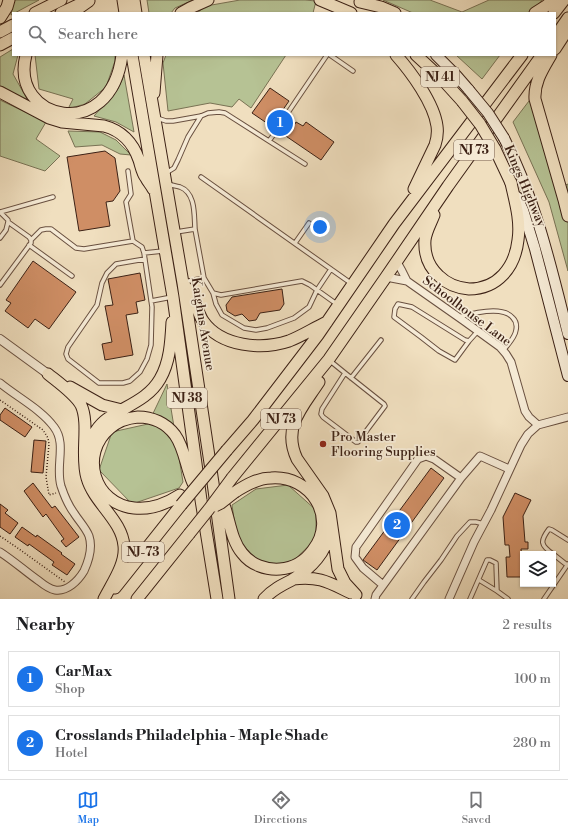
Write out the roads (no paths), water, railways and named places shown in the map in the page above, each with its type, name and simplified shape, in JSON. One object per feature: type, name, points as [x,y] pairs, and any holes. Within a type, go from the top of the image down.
[{"type":"main road","points":[[0,18],[4,14],[9,0]]},
{"type":"main road","points":[[37,12],[61,0]]},
{"type":"main road","points":[[63,12],[90,0]]},
{"type":"main road","points":[[73,12],[90,0]]},
{"type":"main road","points":[[123,0],[125,12]]},
{"type":"main road","points":[[134,0],[136,12]]},
{"type":"main road","points":[[184,12],[208,0]]},
{"type":"main road","points":[[320,0],[349,12]]},
{"type":"main road","points":[[536,12],[553,0]]},
{"type":"main road","points":[[555,12],[564,0]]},
{"type":"main road","points":[[357,1],[377,12]]},
{"type":"main road","points":[[357,1],[381,7],[393,12]]},
{"type":"main road","points":[[556,35],[568,18]]},
{"type":"main road","points":[[0,32],[12,26]]},
{"type":"main road","points":[[556,47],[568,29]]},
{"type":"main road","points":[[0,45],[12,39]]},
{"type":"main road","points":[[26,56],[24,66],[25,78],[32,95],[50,110],[69,114],[88,110],[104,98],[117,77],[122,56]]},
{"type":"main road","name":"Kaighns Avenue","points":[[132,56],[166,251],[201,500],[217,599]]},
{"type":"main road","name":"Kaighns Avenue","points":[[144,56],[183,283],[229,599]]},
{"type":"main road","points":[[154,115],[157,56]]},
{"type":"main road","points":[[394,224],[433,151],[438,131],[436,118],[424,94],[411,73],[397,56]]},
{"type":"main road","name":"Kings Highway","points":[[417,56],[442,79],[480,124],[495,149],[511,182],[523,210],[533,242],[568,376]]},
{"type":"main road","name":"Kings Highway","points":[[437,56],[456,74],[488,113],[504,138],[524,183],[538,221],[568,334]]},
{"type":"main road","name":"NJ 73","points":[[180,500],[202,479],[266,404],[328,322],[394,224],[521,56]]},
{"type":"main road","name":"NJ 73","points":[[209,509],[232,478],[328,359],[397,262],[448,186],[541,56]]},
{"type":"main road","points":[[550,56],[539,77],[535,99],[568,216]]},
{"type":"main road","points":[[0,92],[49,118],[62,122],[104,126],[122,133],[134,147],[145,177],[155,191]]},
{"type":"main road","points":[[448,186],[426,234],[425,252],[429,264],[442,279],[453,285],[471,289],[482,288],[499,279],[508,269],[515,255],[518,239],[518,223],[511,182]]},
{"type":"main road","points":[[183,283],[191,291],[203,321],[217,334],[236,342],[263,346],[283,343],[297,338],[313,328],[328,322]]},
{"type":"main road","points":[[84,458],[89,443],[96,430],[106,419],[146,395],[156,385],[164,372],[170,348],[173,297]]},
{"type":"main road","points":[[328,359],[322,377],[295,420],[291,436],[297,460],[326,501],[330,513],[338,570],[345,583],[359,597]]},
{"type":"main road","points":[[48,374],[97,403],[106,407],[122,410]]},
{"type":"main road","points":[[48,374],[77,399],[82,408],[84,419],[85,471],[95,495],[119,529],[124,540],[125,552],[122,564],[105,599]]},
{"type":"main road","points":[[180,500],[146,508],[133,508],[120,505],[109,498],[101,489],[95,477],[93,464],[95,451],[103,434],[117,423],[135,417],[147,418],[159,422],[170,429],[178,440],[192,480],[201,500]]},
{"type":"main road","points":[[209,509],[221,503],[235,492],[252,482],[272,478],[290,480],[297,482],[307,489],[315,499],[321,511],[322,517],[321,535],[316,547],[304,560],[298,564],[281,569],[264,568],[250,561],[242,553],[236,543],[224,508],[213,483]]},
{"type":"main road","name":"NJ-73","points":[[105,599],[180,500]]},
{"type":"main road","name":"NJ-73","points":[[137,599],[209,509]]},
{"type":"main road","points":[[264,599],[272,591],[293,579],[311,566],[320,555],[327,542],[332,525]]},
{"type":"main road","points":[[293,579],[320,579],[359,597]]},
{"type":"street","name":"Schoolhouse Lane","points":[[397,262],[407,281]]},
{"type":"street","name":"Schoolhouse Lane","points":[[386,277],[407,281],[478,331],[503,351],[511,362],[525,411],[538,425]]},
{"type":"street","points":[[0,339],[48,374]]},
{"type":"street","points":[[0,383],[48,419],[59,434],[61,443],[59,474],[60,484],[68,504],[89,535],[91,551],[82,573],[73,584],[61,590],[54,590],[48,587],[0,552]]},
{"type":"street","points":[[449,599],[474,542],[521,445],[528,434],[538,425],[568,417]]},
{"type":"street","points":[[383,585],[363,568],[355,557],[356,547],[418,459],[426,456],[434,459],[461,478]]},
{"type":"street","points":[[375,599],[383,585],[461,478],[480,456],[509,469]]},
{"type":"lane","points":[[285,118],[328,56]]},
{"type":"lane","points":[[330,56],[353,71]]},
{"type":"lane","points":[[154,115],[166,121],[173,121],[201,116],[208,113],[225,113],[305,164]]},
{"type":"lane","points":[[201,116],[188,137],[174,168],[165,179],[181,187],[190,195],[194,208],[195,229],[204,278],[213,293],[216,304],[222,315],[244,328],[256,330],[267,328],[294,318],[309,307],[317,290],[331,269]]},
{"type":"lane","points":[[269,141],[277,130]]},
{"type":"lane","points":[[128,171],[131,194],[126,202],[133,241]]},
{"type":"lane","points":[[201,177],[353,285]]},
{"type":"lane","points":[[31,240],[8,222],[8,220],[0,212],[53,197]]},
{"type":"lane","points":[[0,238],[6,230],[8,222]]},
{"type":"lane","points":[[295,244],[309,223]]},
{"type":"lane","points":[[174,232],[195,229]]},
{"type":"lane","points":[[0,285],[31,243],[31,240],[41,230],[54,230],[76,248],[84,249],[133,241],[142,247],[144,253],[145,259],[151,301],[152,306],[151,345],[147,359],[140,372],[130,380],[123,383],[99,383],[68,359],[66,354],[68,347],[97,305],[102,284],[107,273],[116,264],[145,259]]},
{"type":"lane","points":[[29,245],[72,276]]},
{"type":"lane","points":[[144,253],[166,251]]},
{"type":"lane","points":[[183,283],[204,278]]},
{"type":"lane","points":[[213,293],[221,296],[302,281],[339,306]]},
{"type":"lane","points":[[151,301],[173,297]]},
{"type":"lane","points":[[469,341],[412,307],[398,304],[395,309],[394,317],[439,351],[455,360],[478,331]]},
{"type":"lane","points":[[459,318],[479,312],[500,311],[510,314],[516,322],[517,328],[514,336],[503,351]]},
{"type":"lane","points":[[351,378],[381,340]]},
{"type":"lane","points":[[328,359],[345,373],[351,378],[385,406],[358,442],[350,438],[321,414],[322,409],[345,373]]},
{"type":"lane","points":[[412,599],[457,536],[470,522],[484,524]]},
{"type":"lane","points":[[549,551],[543,544],[544,536],[549,529],[568,540]]},
{"type":"lane","points":[[544,599],[568,564],[556,556]]},
{"type":"lane","points":[[470,599],[487,560],[496,563],[497,591]]},
{"type":"lane","points":[[478,580],[508,599]]},
{"type":"place","name":"CarMax","points":[[280,123]]},
{"type":"place","name":"Pro Master Flooring Supplies","points":[[323,444]]},
{"type":"place","name":"Crosslands Philadelphia - Maple Shade","points":[[397,525]]}]
